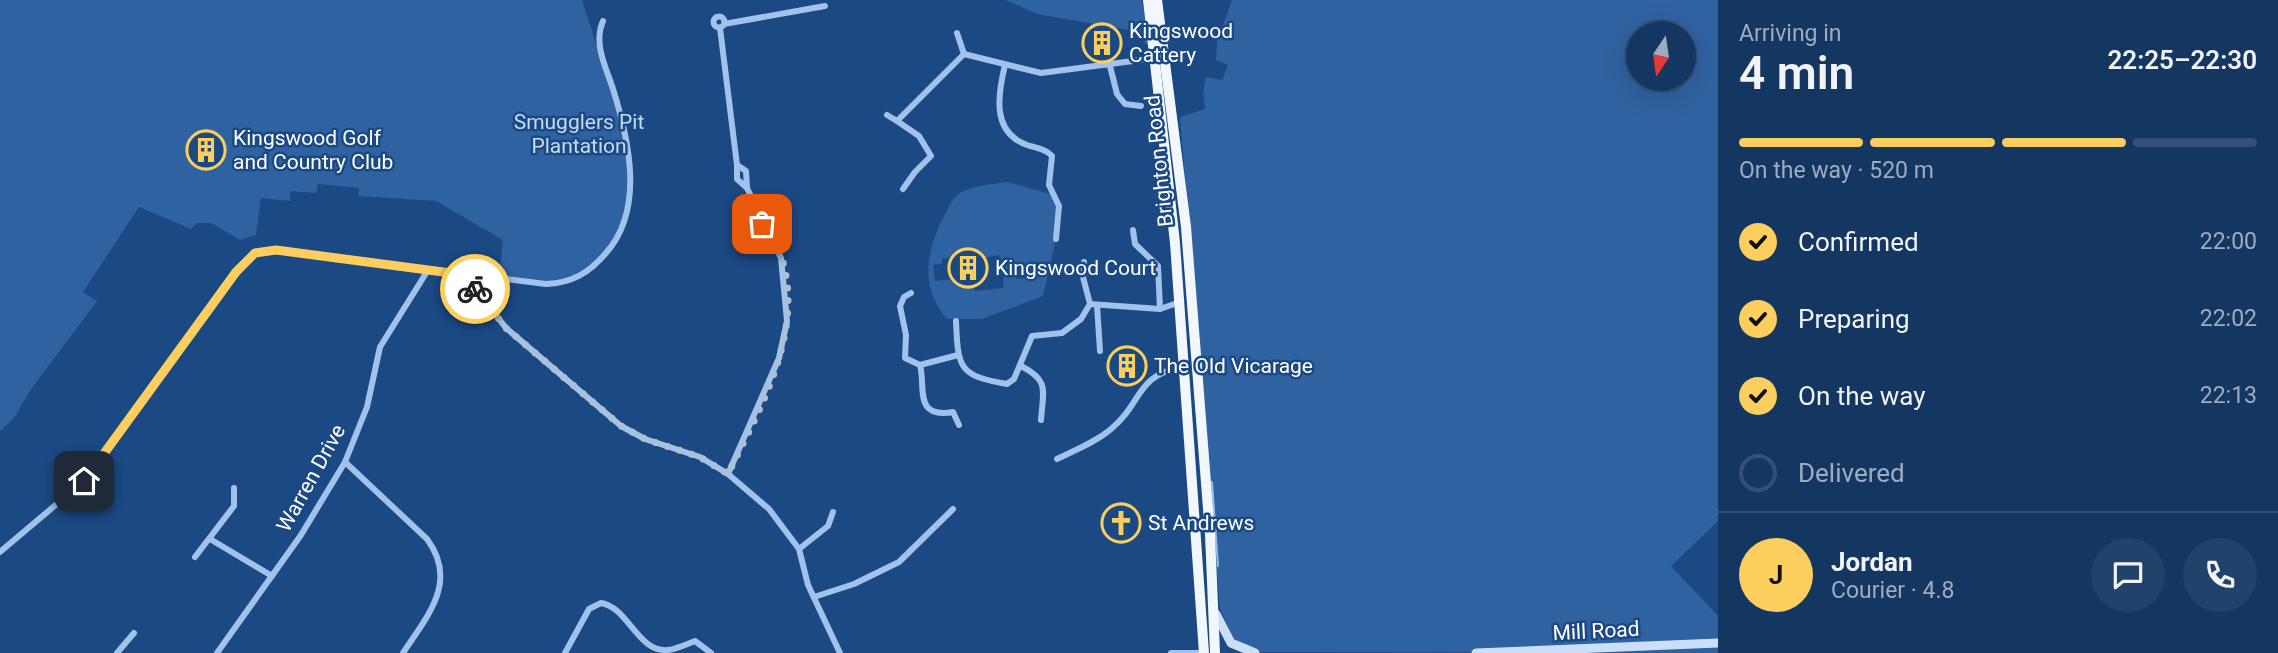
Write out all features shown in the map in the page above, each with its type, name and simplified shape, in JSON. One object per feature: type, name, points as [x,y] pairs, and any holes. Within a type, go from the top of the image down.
[{"type":"highway","name":"Brighton Road","points":[[1148,0],[1180,302],[1204,653]]},
{"type":"highway","name":"Brighton Road","points":[[1158,0],[1186,227],[1214,605],[1215,653]]},
{"type":"main road","points":[[1214,605],[1222,629],[1231,643],[1255,653]]},
{"type":"main road","name":"Mill Road","points":[[1476,653],[1718,643]]},
{"type":"street","points":[[1158,0],[1163,0]]},
{"type":"street","points":[[728,474],[779,358],[786,328],[781,258],[747,188],[735,176],[737,165],[722,26],[825,6]]},
{"type":"street","points":[[0,552],[84,481],[236,272],[255,253],[276,250],[546,284],[575,279],[593,268],[624,226],[630,193],[626,137],[600,49],[603,21]]},
{"type":"street","points":[[957,33],[964,54]]},
{"type":"street","points":[[964,54],[1041,73],[1156,58]]},
{"type":"street","points":[[897,121],[964,54]]},
{"type":"street","points":[[1005,65],[997,95],[999,116],[1016,139],[1052,156],[1049,185],[1059,206],[1056,239]]},
{"type":"street","points":[[1110,66],[1116,94],[1125,104],[1141,106]]},
{"type":"street","points":[[887,115],[919,136],[931,156],[903,189]]},
{"type":"street","points":[[737,165],[746,172],[747,188]]},
{"type":"street","points":[[1133,230],[1135,244],[1158,266],[1160,309]]},
{"type":"street","points":[[1084,262],[1083,277],[1093,305],[1100,351]]},
{"type":"street","name":"Warren Drive","points":[[217,653],[307,526],[345,463],[364,416],[380,347],[428,270]]},
{"type":"street","points":[[466,275],[483,302],[506,328],[621,426],[645,439],[700,457],[728,474],[769,509],[799,549],[806,580],[841,653]]},
{"type":"street","points":[[911,293],[904,297],[900,306],[906,335],[904,356],[907,361],[920,365],[958,355]]},
{"type":"street","points":[[1093,305],[1160,309],[1180,302]]},
{"type":"street","points":[[956,321],[961,366],[971,375],[1003,383],[1012,381],[1021,366],[1032,336],[1062,333],[1076,324],[1093,305]]},
{"type":"street","points":[[920,365],[920,392],[924,402],[941,414],[953,412],[959,425]]},
{"type":"street","points":[[1021,366],[1036,374],[1042,382],[1041,419]]},
{"type":"street","points":[[1058,458],[1111,429],[1150,380],[1170,369],[1185,366]]},
{"type":"street","points":[[345,463],[427,539],[442,567],[442,581],[432,608],[402,653]]},
{"type":"street","points":[[195,557],[234,506],[234,488]]},
{"type":"street","points":[[814,597],[855,584],[898,562],[953,509]]},
{"type":"street","points":[[799,549],[828,526],[833,512]]},
{"type":"street","points":[[210,540],[272,576]]},
{"type":"street","points":[[565,653],[589,609],[601,603],[615,608],[652,646],[671,650],[695,641],[711,653]]},
{"type":"street","points":[[117,653],[134,633]]},
{"type":"street","points":[[1171,653],[1204,653]]},
{"type":"green space","name":"Smugglers Pit Plantation","points":[[0,0],[582,0],[626,137],[630,193],[624,226],[592,268],[563,283],[499,278],[503,240],[436,201],[358,196],[359,188],[318,184],[316,193],[290,191],[290,201],[261,198],[256,235],[240,240],[211,223],[197,223],[191,229],[139,207],[83,292],[97,301],[31,389],[14,418],[0,431]]},
{"type":"green space","points":[[1006,0],[1142,0],[1149,47],[1134,31],[1037,14]]},
{"type":"green space","points":[[1232,0],[1718,0],[1718,521],[1671,566],[1718,616],[1718,653],[1247,652],[1232,636],[1220,609],[1180,117],[1205,109],[1203,94],[1206,77],[1222,80],[1228,65],[1216,60],[1217,42]]},
{"type":"green space","points":[[1008,182],[1056,198],[1056,239],[1043,296],[982,319],[947,319],[933,296],[928,271],[936,233],[950,205],[960,193]],"holes":[[[999,255],[1004,267],[1003,288],[974,291],[973,277],[935,281],[933,265],[942,264],[942,259],[954,257],[955,263]],[[1030,266],[1031,277],[1016,279],[1015,273],[1008,274],[1007,269]]]},
{"type":"waterway","points":[[1212,482],[1218,566]]},
{"type":"way so far","points":[[475,289],[506,328],[621,426],[645,439],[700,457],[728,474],[746,438],[786,336],[784,266],[762,224]]},
{"type":"place","name":"Kingswood Cattery","points":[[1102,43]]},
{"type":"place","name":"Kingswood Golf and Country Club","points":[[206,150]]},
{"type":"place","name":"Kingswood Court","points":[[968,268]]},
{"type":"place","name":"The Old Vicarage","points":[[1127,366]]},
{"type":"place","name":"St Andrews","points":[[1121,523]]},
{"type":"route","points":[[84,481],[236,272],[255,253],[276,250],[466,275],[475,289]]}]
